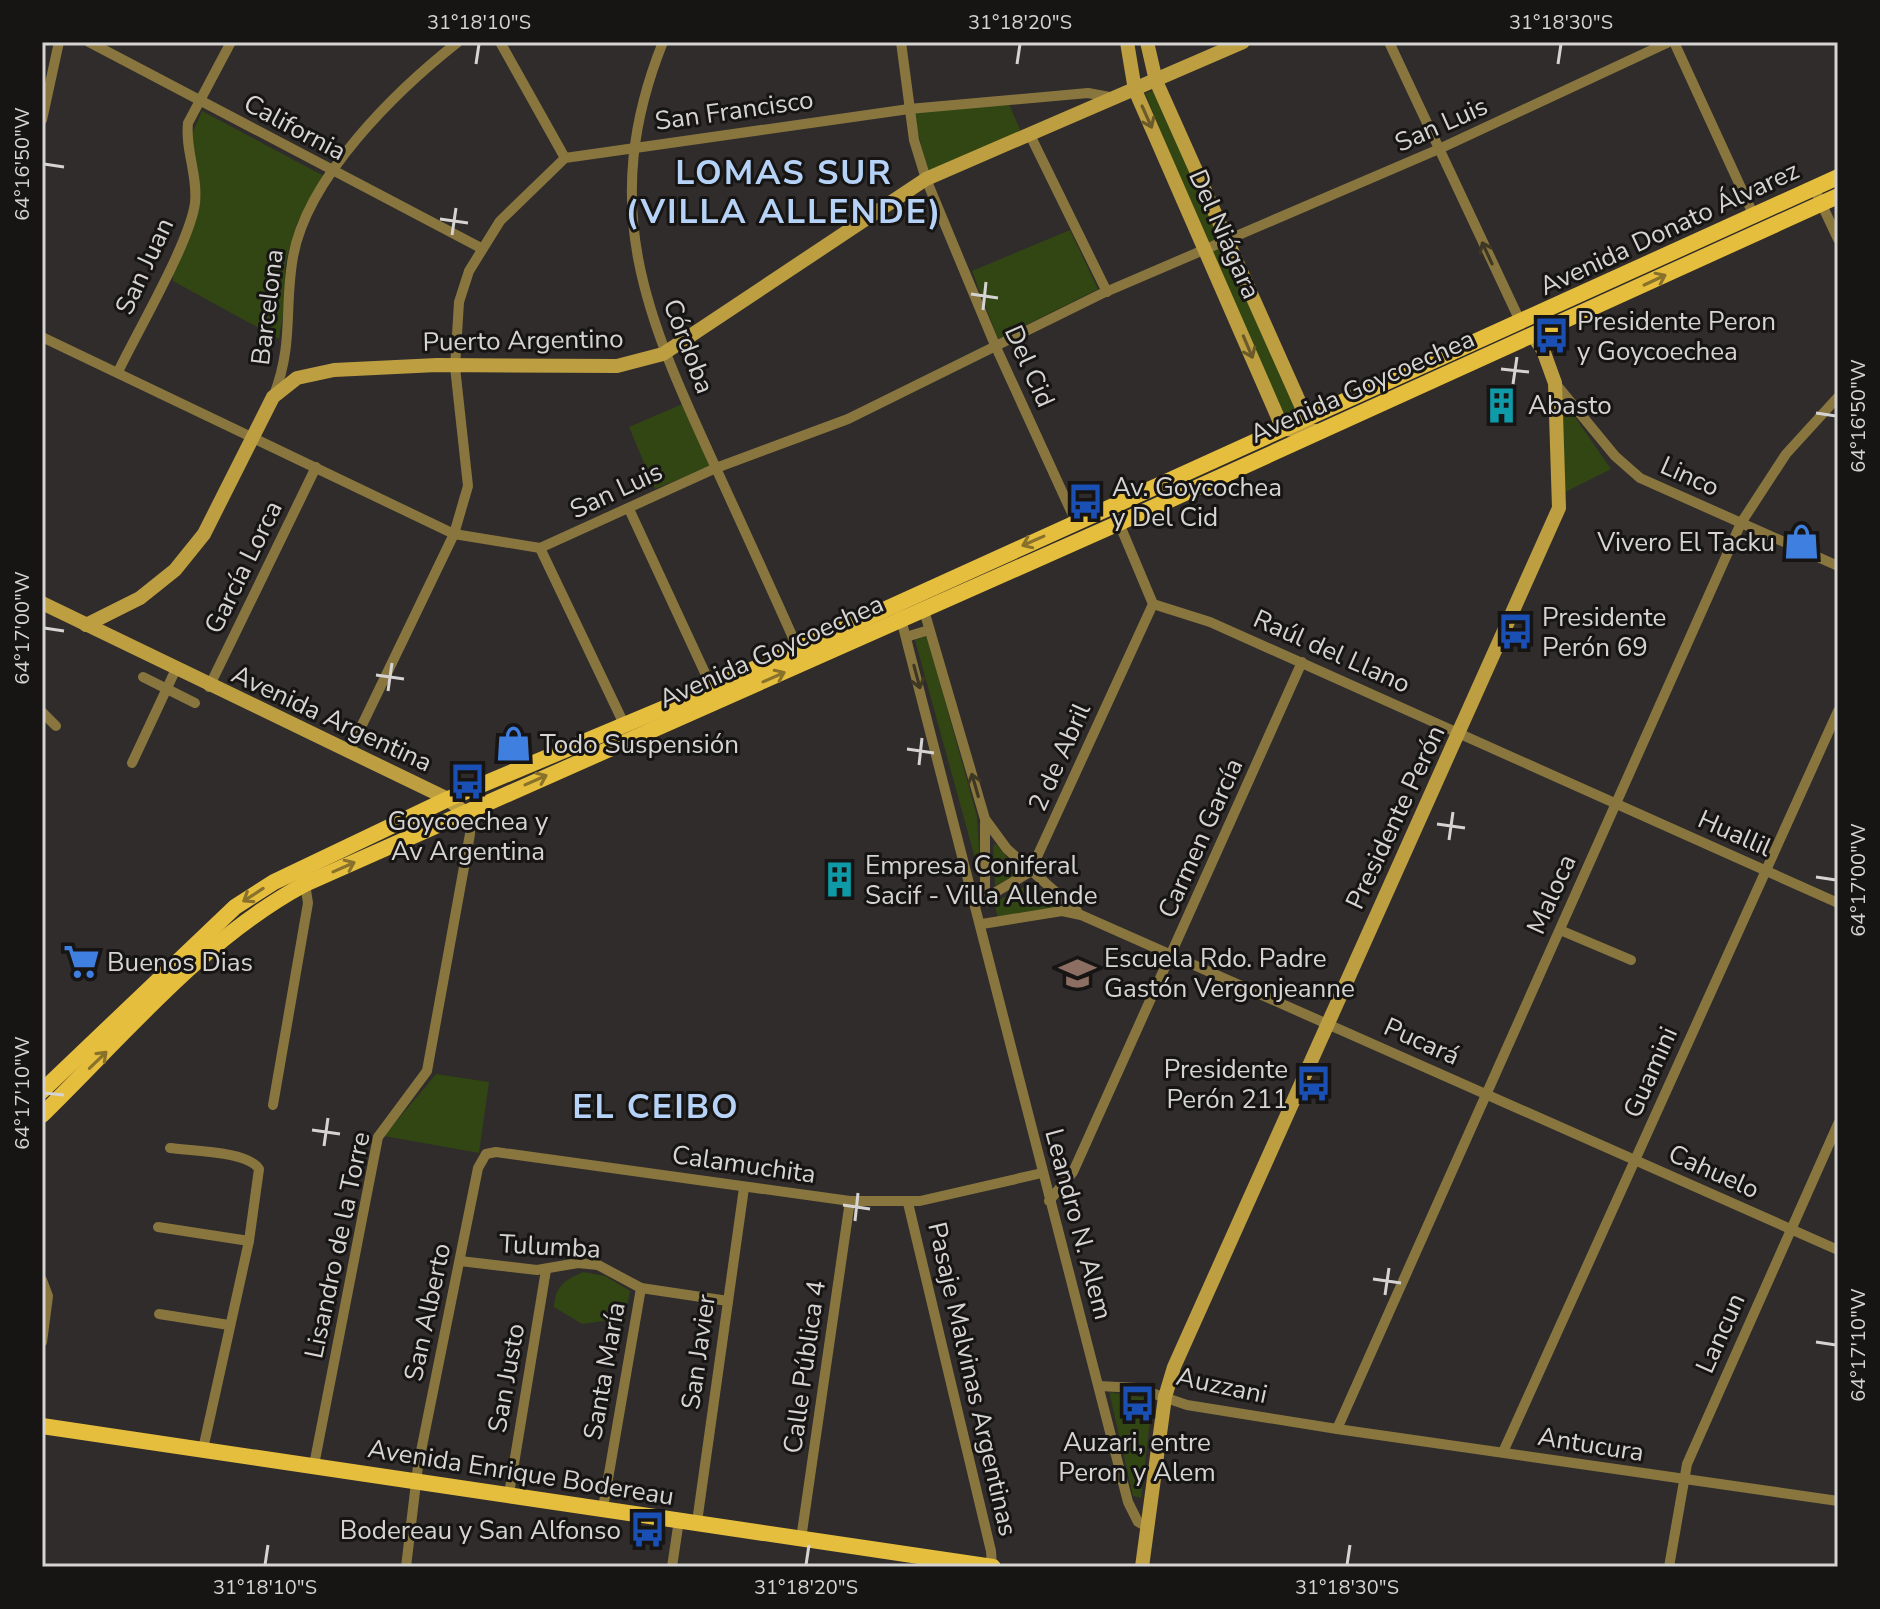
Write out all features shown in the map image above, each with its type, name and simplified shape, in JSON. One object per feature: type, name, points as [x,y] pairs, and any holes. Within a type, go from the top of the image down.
[{"type":"main road","name":"Del Niágara","points":[[1127,42],[1135,90],[1206,249],[1299,431]]},
{"type":"main road","name":"Del Niágara","points":[[1147,42],[1156,81],[1228,240],[1299,431]]},
{"type":"main road","name":"Puerto Argentino","points":[[86,625],[140,598],[175,570],[204,534],[273,397],[297,378],[321,372],[617,366],[663,354],[926,179],[1243,42]]},
{"type":"main road","name":"Avenida Donato Álvarez","points":[[1533,336],[1818,196],[1838,177]]},
{"type":"main road","name":"Avenida Donato Álvarez","points":[[1521,323],[1754,216],[1818,196],[1838,196]]},
{"type":"main road","name":"Avenida Goycoechea","points":[[43,1088],[235,907],[274,882],[448,799],[798,649],[899,610],[923,609],[1119,523],[1521,323]]},
{"type":"main road","name":"Avenida Goycoechea","points":[[42,1115],[231,932],[266,905],[305,884],[465,813],[899,610],[919,591],[1076,522],[1533,336]]},
{"type":"main road","name":"Presidente Perón","points":[[1142,1567],[1165,1397],[1174,1367],[1559,508],[1555,383],[1543,350],[1533,336]]},
{"type":"main road","name":"Avenida Argentina","points":[[42,603],[175,671],[448,799],[465,813]]},
{"type":"main road","name":"Avenida Enrique Bodereau","points":[[42,1426],[993,1567]]},
{"type":"street","points":[[42,120],[59,42]]},
{"type":"street","name":"California","points":[[89,42],[333,173],[481,248]]},
{"type":"street","name":"San Juan","points":[[118,372],[189,226],[195,184],[187,135],[199,100],[231,42]]},
{"type":"street","name":"Barcelona","points":[[273,397],[288,346],[293,257],[300,228],[333,173],[383,107],[458,42]]},
{"type":"street","points":[[349,752],[454,534],[468,486],[455,367],[459,302],[481,248],[500,221],[565,158],[500,42]]},
{"type":"street","name":"Córdoba","points":[[663,42],[650,78],[636,145],[632,190],[637,262],[663,354],[798,649]]},
{"type":"street","name":"Del Cid","points":[[901,42],[909,109],[926,179],[995,345],[1076,522]]},
{"type":"street","points":[[1389,42],[1521,323]]},
{"type":"street","points":[[1671,42],[1754,216]]},
{"type":"street","name":"San Luis","points":[[540,548],[716,468],[848,419],[1107,292],[1439,149],[1671,42]]},
{"type":"street","name":"San Francisco","points":[[565,158],[636,145],[909,109],[1088,93],[1117,98]]},
{"type":"street","points":[[1030,135],[1107,292]]},
{"type":"street","points":[[1818,196],[1838,239]]},
{"type":"street","points":[[42,337],[454,534],[540,548],[624,724]]},
{"type":"street","name":"Linco","points":[[1555,383],[1615,456],[1633,473],[1838,566]]},
{"type":"street","name":"Maloca","points":[[1337,1429],[1741,523],[1786,454],[1838,397]]},
{"type":"street","name":"García Lorca","points":[[209,687],[316,467]]},
{"type":"street","points":[[629,509],[712,688]]},
{"type":"street","points":[[1119,523],[1153,604]]},
{"type":"street","name":"Leandro N. Alem","points":[[919,591],[985,819],[997,838],[1030,872],[1081,915]]},
{"type":"street","name":"Raúl del Llano","points":[[1153,604],[1210,622],[1614,803]]},
{"type":"street","name":"2 de Abril","points":[[1030,872],[1153,604]]},
{"type":"street","name":"Leandro N. Alem","points":[[899,610],[981,901]]},
{"type":"street","points":[[906,637],[929,630]]},
{"type":"street","name":"Carmen García","points":[[1049,1201],[1073,1172],[1302,662]]},
{"type":"street","points":[[132,763],[175,671]]},
{"type":"street","name":"Avenida Argentina","points":[[143,677],[195,703]]},
{"type":"street","name":"Guamini","points":[[1503,1452],[1838,711]]},
{"type":"street","points":[[42,712],[56,726]]},
{"type":"street","name":"Huallil","points":[[1614,803],[1838,903]]},
{"type":"street","name":"Lisandro de la Torre","points":[[314,1465],[378,1137],[427,1071],[470,834],[465,813]]},
{"type":"street","name":"Leandro N. Alem","points":[[985,819],[982,924],[1049,1201],[1128,1502],[1138,1522],[1147,1527]]},
{"type":"street","points":[[981,901],[1030,872]]},
{"type":"street","points":[[273,1105],[308,903],[305,884]]},
{"type":"street","name":"Pucará","points":[[982,924],[1056,912],[1081,915],[1484,1094]]},
{"type":"street","points":[[1560,930],[1631,960]]},
{"type":"street","name":"Cahuelo","points":[[1484,1094],[1838,1250]]},
{"type":"street","name":"Lancun","points":[[1669,1567],[1682,1481],[1838,1124]]},
{"type":"street","points":[[170,1148],[254,1162],[259,1169],[249,1241],[203,1449]]},
{"type":"street","name":"Calamuchita","points":[[486,1154],[496,1152],[850,1201],[908,1203],[1042,1173]]},
{"type":"street","name":"San Alberto","points":[[406,1567],[417,1481],[478,1168],[486,1154]]},
{"type":"street","name":"San Javier","points":[[697,1522],[744,1188]]},
{"type":"street","name":"Calle Pública 4","points":[[801,1539],[850,1201]]},
{"type":"street","name":"Pasaje Malvinas Argentinas","points":[[908,1203],[993,1567]]},
{"type":"street","points":[[158,1227],[249,1241]]},
{"type":"street","name":"Tulumba","points":[[460,1261],[546,1270],[578,1263],[598,1265],[641,1288],[728,1301]]},
{"type":"street","name":"San Justo","points":[[509,1494],[546,1270]]},
{"type":"street","points":[[42,1280],[48,1296],[42,1342]]},
{"type":"street","name":"Santa María","points":[[603,1508],[641,1288]]},
{"type":"street","points":[[159,1314],[229,1325]]},
{"type":"street","name":"Auzzani","points":[[1099,1386],[1137,1388],[1187,1405],[1337,1429]]},
{"type":"street","name":"Antucura","points":[[1337,1429],[1838,1501]]},
{"type":"street","points":[[672,1567],[679,1520]]},
{"type":"green space","points":[[1153,91],[1222,237],[1207,244],[1145,93]]},
{"type":"green space","points":[[1008,102],[1022,134],[928,172],[913,113]]},
{"type":"green space","points":[[202,111],[324,176],[297,223],[285,265],[286,298],[279,339],[173,281],[172,269],[199,204],[192,134]]},
{"type":"green space","points":[[1070,230],[1098,289],[998,339],[972,271]]},
{"type":"green space","points":[[1227,244],[1298,413],[1285,418],[1211,251]]},
{"type":"green space","points":[[1561,397],[1611,469],[1561,494]]},
{"type":"green space","points":[[685,403],[711,466],[655,489],[629,427]]},
{"type":"green space","points":[[927,636],[977,816],[981,880],[915,640]]},
{"type":"green space","points":[[996,844],[1020,873],[995,886],[993,846]]},
{"type":"green space","points":[[1029,884],[1057,908],[998,918],[994,903]]},
{"type":"green space","points":[[436,1074],[489,1082],[479,1153],[384,1136]]},
{"type":"green space","points":[[583,1272],[605,1276],[630,1291],[625,1318],[582,1324],[554,1307],[556,1294],[562,1285]]},
{"type":"green space","points":[[1109,1392],[1147,1398],[1152,1403],[1141,1498],[1133,1496]]},
{"type":"place","name":"Presidente Peron y Goycoechea","points":[[1551,336]]},
{"type":"place","name":"Abasto","points":[[1502,405]]},
{"type":"place","name":"Av. Goycochea y Del Cid","points":[[1086,502]]},
{"type":"place","name":"Vivero El Tacku","points":[[1801,542]]},
{"type":"place","name":"Presidente Perón 69","points":[[1516,632]]},
{"type":"place","name":"Todo Suspensión","points":[[514,744]]},
{"type":"place","name":"Goycoechea y Av Argentina","points":[[468,782]]},
{"type":"place","name":"Empresa Coniferal Sacif - Villa Allende","points":[[839,880]]},
{"type":"place","name":"Buenos Dias","points":[[81,962]]},
{"type":"place","name":"Escuela Rdo. Padre Gastón Vergonjeanne","points":[[1078,973]]},
{"type":"place","name":"Presidente Perón 211","points":[[1314,1084]]},
{"type":"place","name":"Auzari, entre Peron y Alem","points":[[1137,1403]]},
{"type":"place","name":"Bodereau y San Alfonso","points":[[647,1530]]},
{"type":"district","name":"LOMAS SUR (VILLA ALLENDE)","points":[[784,192]]},
{"type":"district","name":"EL CEIBO","points":[[656,1106]]}]
